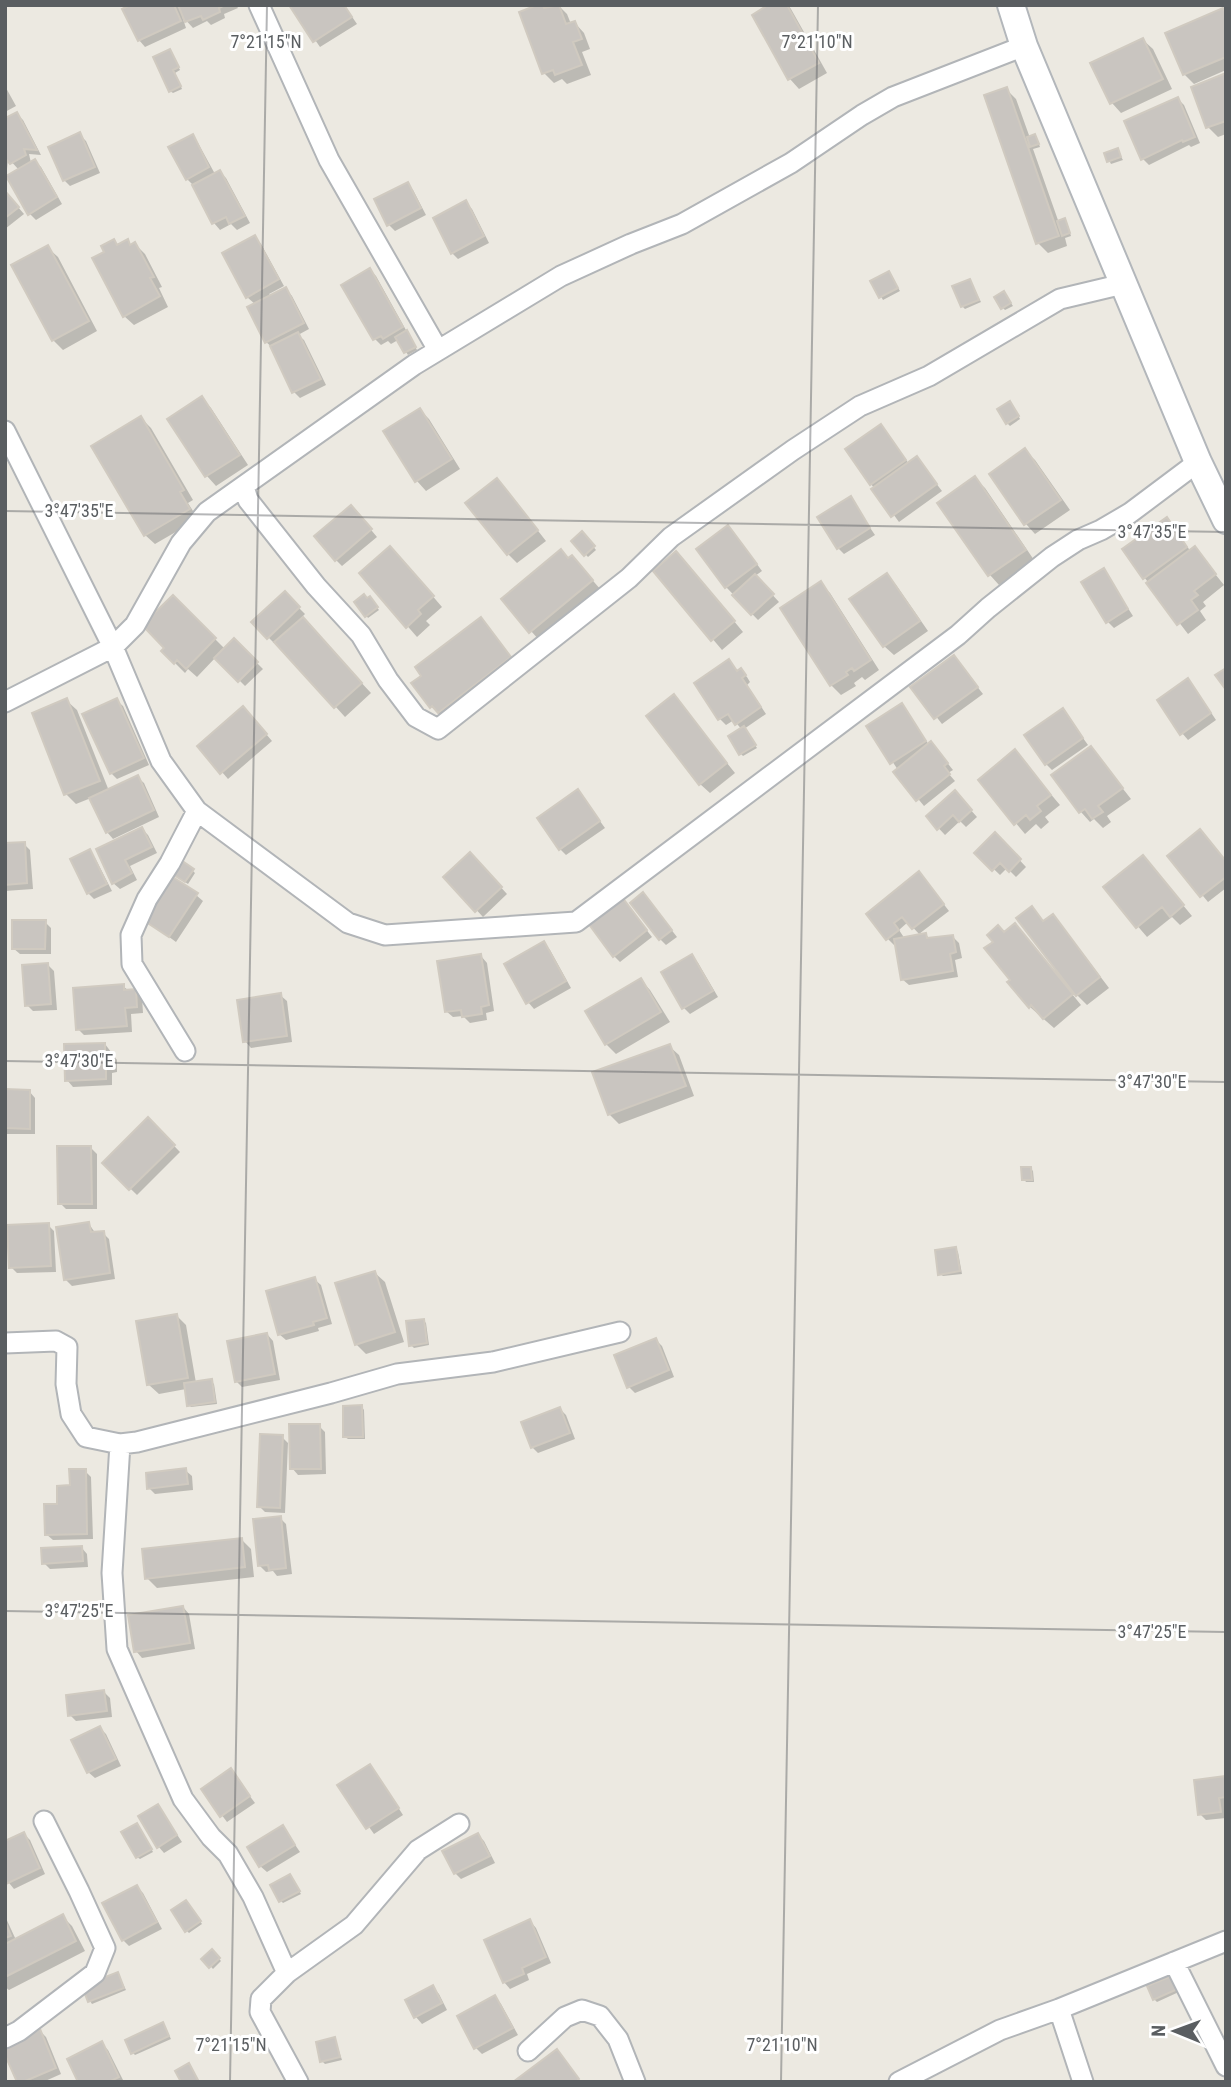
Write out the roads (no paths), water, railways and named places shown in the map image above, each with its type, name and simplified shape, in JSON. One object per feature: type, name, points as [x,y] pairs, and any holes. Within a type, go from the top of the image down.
[{"type":"street","points":[[259,5],[329,160],[438,350]]},
{"type":"street","points":[[1011,5],[1024,46],[1198,462],[1226,520]]},
{"type":"street","points":[[5,702],[113,647],[135,625],[181,543],[207,512],[438,350],[561,276],[682,224],[779,170],[893,97],[1024,46]]},
{"type":"street","points":[[243,486],[248,500],[316,586],[361,635],[388,680],[416,717],[438,729],[629,578],[671,537],[804,442],[860,406],[929,376],[1060,299],[1124,284]]},
{"type":"street","points":[[5,431],[113,647],[160,761],[197,811],[348,923],[385,935],[576,922],[891,686],[1052,557],[1130,513],[1198,462]]},
{"type":"street","points":[[185,1051],[132,964],[131,935],[147,900],[197,811]]},
{"type":"street","points":[[5,1343],[56,1341],[67,1347],[66,1384],[71,1414],[86,1437],[120,1444],[331,1394],[397,1374],[493,1362],[620,1332]]},
{"type":"street","points":[[120,1444],[112,1573],[117,1649],[183,1799],[211,1837],[228,1854],[253,1897],[287,1973]]},
{"type":"street","points":[[5,2038],[19,2031],[94,1973],[105,1948],[44,1821]]},
{"type":"street","points":[[298,2082],[260,2012],[261,1999],[287,1973],[354,1925],[418,1850],[458,1824]]},
{"type":"street","points":[[899,2082],[1000,2030],[1226,1941]]},
{"type":"street","points":[[1174,1962],[1226,2066]]},
{"type":"street","points":[[1059,2009],[1083,2082]]},
{"type":"street","points":[[528,2051],[565,2017],[582,2010],[600,2017],[618,2039],[635,2082]]}]
